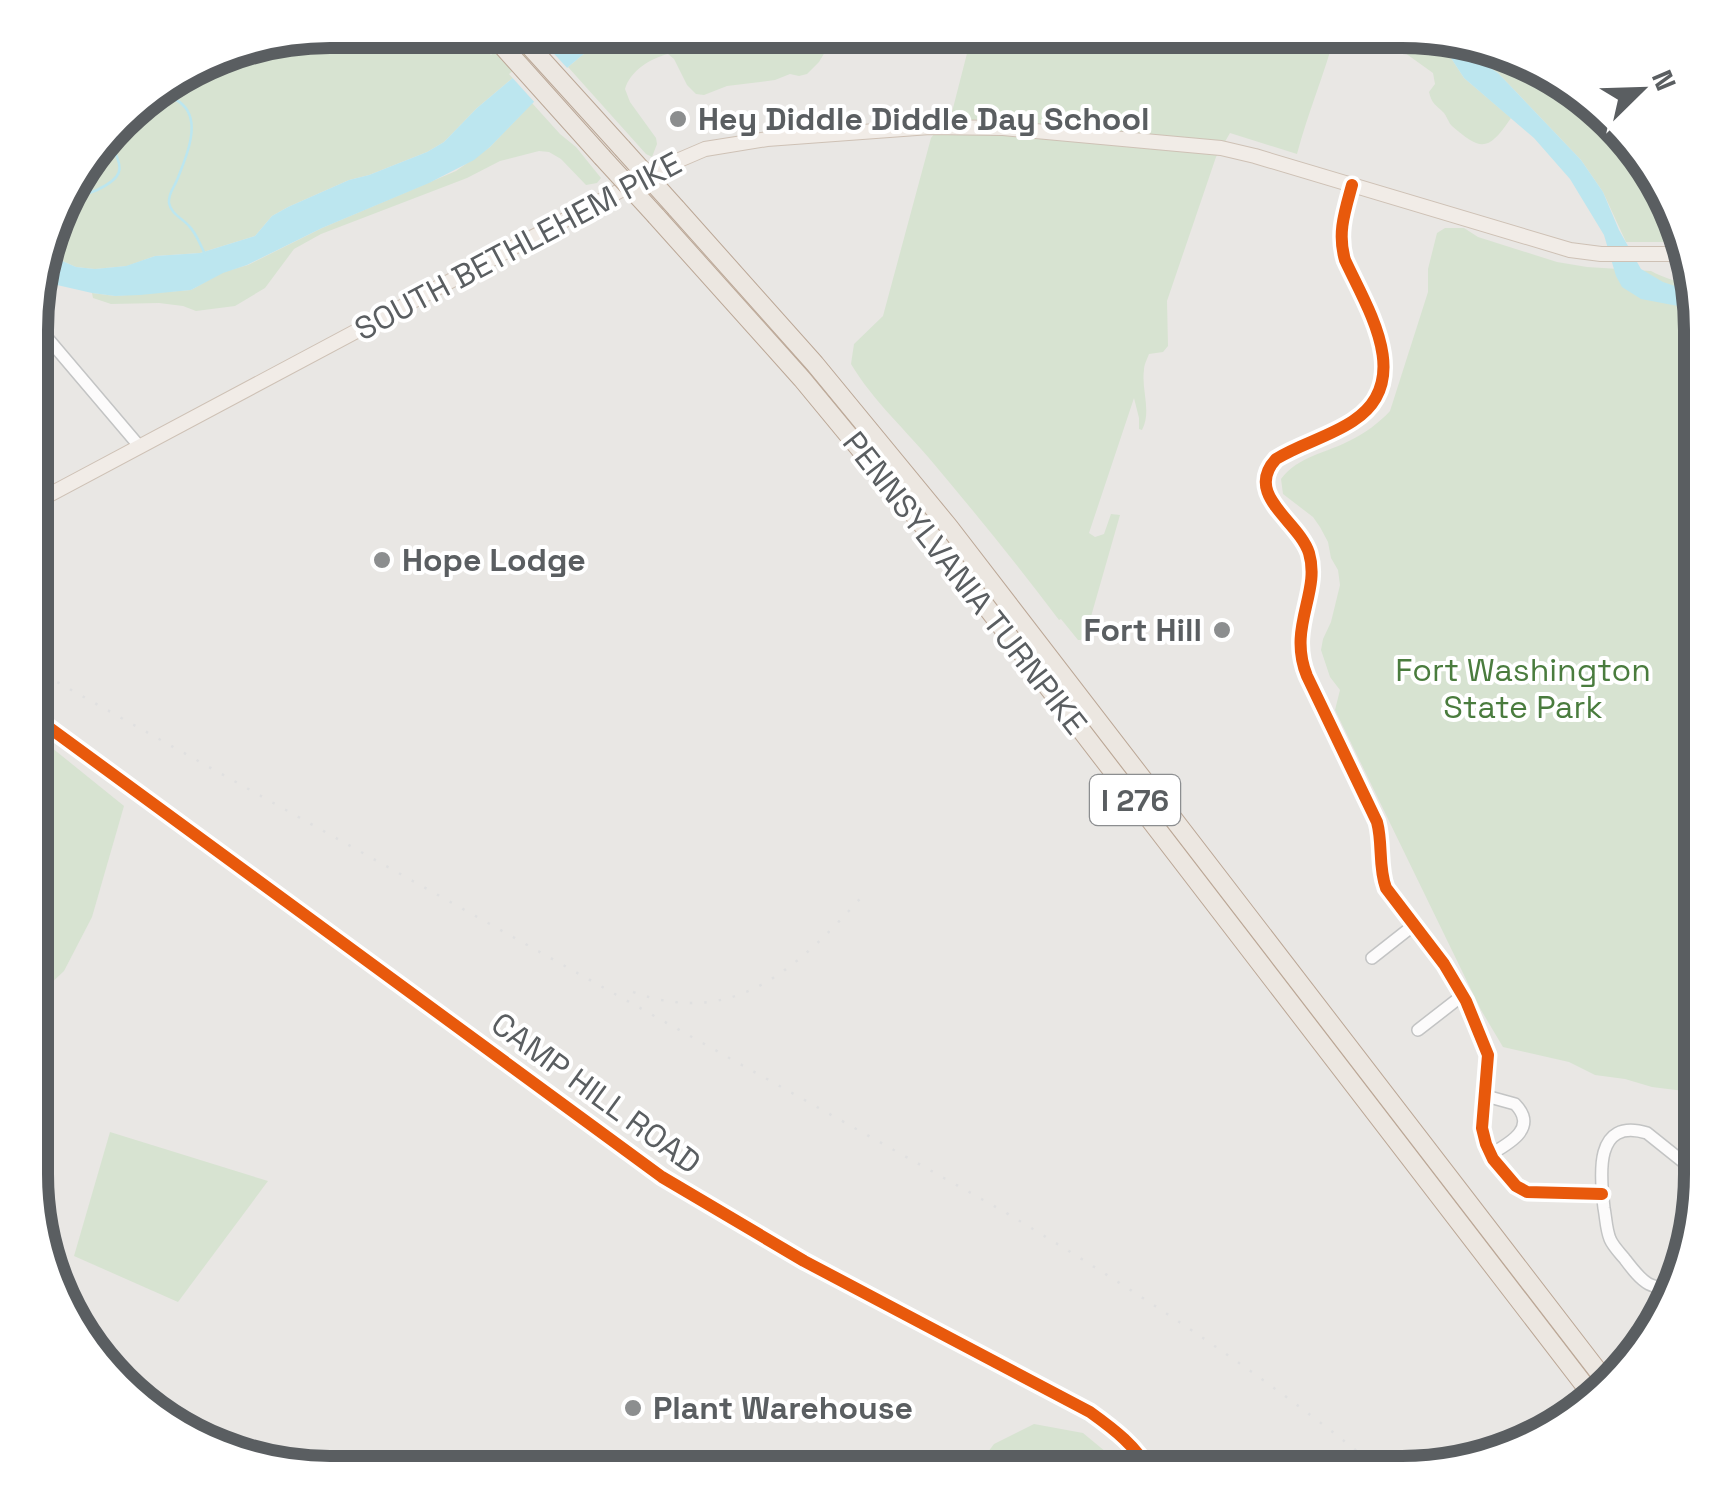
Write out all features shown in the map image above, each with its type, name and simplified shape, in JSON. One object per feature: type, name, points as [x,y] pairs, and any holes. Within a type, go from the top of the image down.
[{"type":"highway","name":"PENNSYLVANIA TURNPIKE","points":[[504,48],[802,379],[935,540],[1586,1387]]},
{"type":"highway","name":"PENNSYLVANIA TURNPIKE","points":[[531,48],[815,364],[938,513],[1601,1374]]},
{"type":"main road","name":"SOUTH BETHLEHEM PIKE","points":[[48,496],[706,148],[789,136],[930,127],[1003,128],[1221,148],[1570,250],[1673,254]]},
{"type":"street","points":[[1352,185],[1342,218],[1342,246],[1380,336],[1382,379],[1364,413],[1348,425],[1276,459],[1265,484],[1309,554],[1310,574],[1299,634],[1304,671],[1377,822],[1386,888],[1463,995],[1488,1055],[1482,1128],[1491,1154],[1516,1186],[1527,1192],[1602,1194]]},
{"type":"street","points":[[48,341],[140,447]]},
{"type":"street","name":"CAMP HILL ROAD","points":[[48,726],[662,1177],[804,1261],[1090,1412],[1114,1429],[1140,1456]]},
{"type":"street","points":[[1372,958],[1414,926]]},
{"type":"street","points":[[1418,1030],[1463,995]]},
{"type":"street","points":[[1486,1096],[1515,1104],[1524,1122],[1514,1139],[1491,1154]]},
{"type":"street","points":[[1660,1287],[1642,1280],[1611,1241],[1602,1194],[1602,1157],[1610,1139],[1634,1130],[1646,1133],[1684,1163]]},
{"type":"green space","points":[[311,48],[485,48],[491,55],[498,48],[549,48],[477,108],[444,142],[288,207],[272,216],[255,236],[200,253],[155,256],[127,266],[95,269],[60,260],[57,255],[69,221],[85,188],[117,143],[143,117],[188,85],[239,62]]},
{"type":"green space","points":[[595,48],[827,48],[807,74],[727,86],[704,95],[696,94],[687,85],[668,54],[648,62],[631,76],[625,89],[656,138],[652,157],[568,67]]},
{"type":"green space","points":[[968,48],[1331,48],[1297,154],[1230,133],[1216,157],[1167,301],[1168,346],[1163,352],[1149,354],[1144,366],[1145,423],[1139,429],[1134,398],[1089,533],[1095,537],[1104,534],[1111,514],[1120,515],[1081,640],[1059,620],[966,502],[869,391],[851,364],[854,344],[883,316],[931,138],[952,112]]},
{"type":"green space","points":[[1398,48],[1447,52],[1464,78],[1511,118],[1490,142],[1470,140],[1452,126],[1433,101],[1429,92],[1435,84],[1433,73]]},
{"type":"green space","points":[[1473,57],[1543,85],[1591,121],[1591,140],[1610,140],[1625,158],[1646,188],[1668,239],[1626,242],[1603,192],[1581,160],[1498,73]]},
{"type":"green space","points":[[532,103],[576,147],[601,178],[597,183],[586,185],[561,159],[539,151],[500,161],[467,178],[321,234],[294,249],[265,288],[235,306],[196,311],[159,303],[111,304],[93,298],[92,293],[115,296],[191,290],[223,272],[248,265],[322,228],[456,171],[490,147]]},
{"type":"green space","name":"Fort Washington State Park","points":[[1445,228],[1464,228],[1478,237],[1557,262],[1651,271],[1679,282],[1683,311],[1684,1091],[1595,1075],[1569,1062],[1503,1047],[1481,1010],[1335,710],[1340,690],[1330,677],[1321,650],[1340,585],[1338,570],[1320,527],[1283,494],[1281,479],[1304,460],[1361,434],[1390,411],[1428,292],[1428,269],[1437,233]]},
{"type":"green space","points":[[48,745],[124,806],[92,917],[64,971],[48,986]]},
{"type":"green space","points":[[110,1132],[268,1181],[178,1302],[74,1256]]},
{"type":"green space","points":[[1034,1424],[1083,1433],[1111,1456],[985,1456],[994,1444]]},
{"type":"water","points":[[549,48],[595,48],[568,67],[474,160],[191,290],[115,296],[57,285],[52,280],[57,255],[76,267],[126,266],[155,256],[200,253],[255,236],[272,216],[288,207],[427,152],[444,142],[477,108]]},
{"type":"water","points":[[1447,52],[1473,57],[1498,73],[1581,160],[1603,192],[1641,269],[1680,288],[1683,308],[1641,299],[1622,287],[1604,235],[1570,179],[1534,138],[1464,78]]},
{"type":"pier","points":[[540,48],[549,48],[570,71],[537,105],[509,74]]},
{"type":"waterway","points":[[170,98],[189,113],[192,131],[169,203],[194,232],[205,254]]},
{"type":"waterway","points":[[82,194],[97,190],[117,176],[119,164],[114,147]]},
{"type":"railway","points":[[48,677],[1003,1211],[1198,1335],[1362,1456]]},
{"type":"railway","points":[[633,992],[671,1002],[705,1002],[736,996],[792,965],[867,891]]},
{"type":"cycle path","points":[[1352,185],[1343,222],[1343,250],[1374,321],[1384,365],[1381,386],[1371,405],[1353,421],[1276,459],[1266,484],[1276,508],[1309,553],[1312,568],[1302,626],[1302,658],[1377,822],[1386,888],[1444,964],[1466,1001],[1488,1055],[1482,1128],[1493,1159],[1516,1186],[1527,1192],[1602,1194]]},
{"type":"cycle path","points":[[48,727],[662,1177],[804,1261],[1090,1412],[1140,1456]]},
{"type":"place","name":"Hey Diddle Diddle Day School","points":[[678,119]]},
{"type":"place","name":"Hope Lodge","points":[[382,560]]},
{"type":"place","name":"Fort Hill","points":[[1222,630]]},
{"type":"place","name":"Plant Warehouse","points":[[633,1408]]}]
